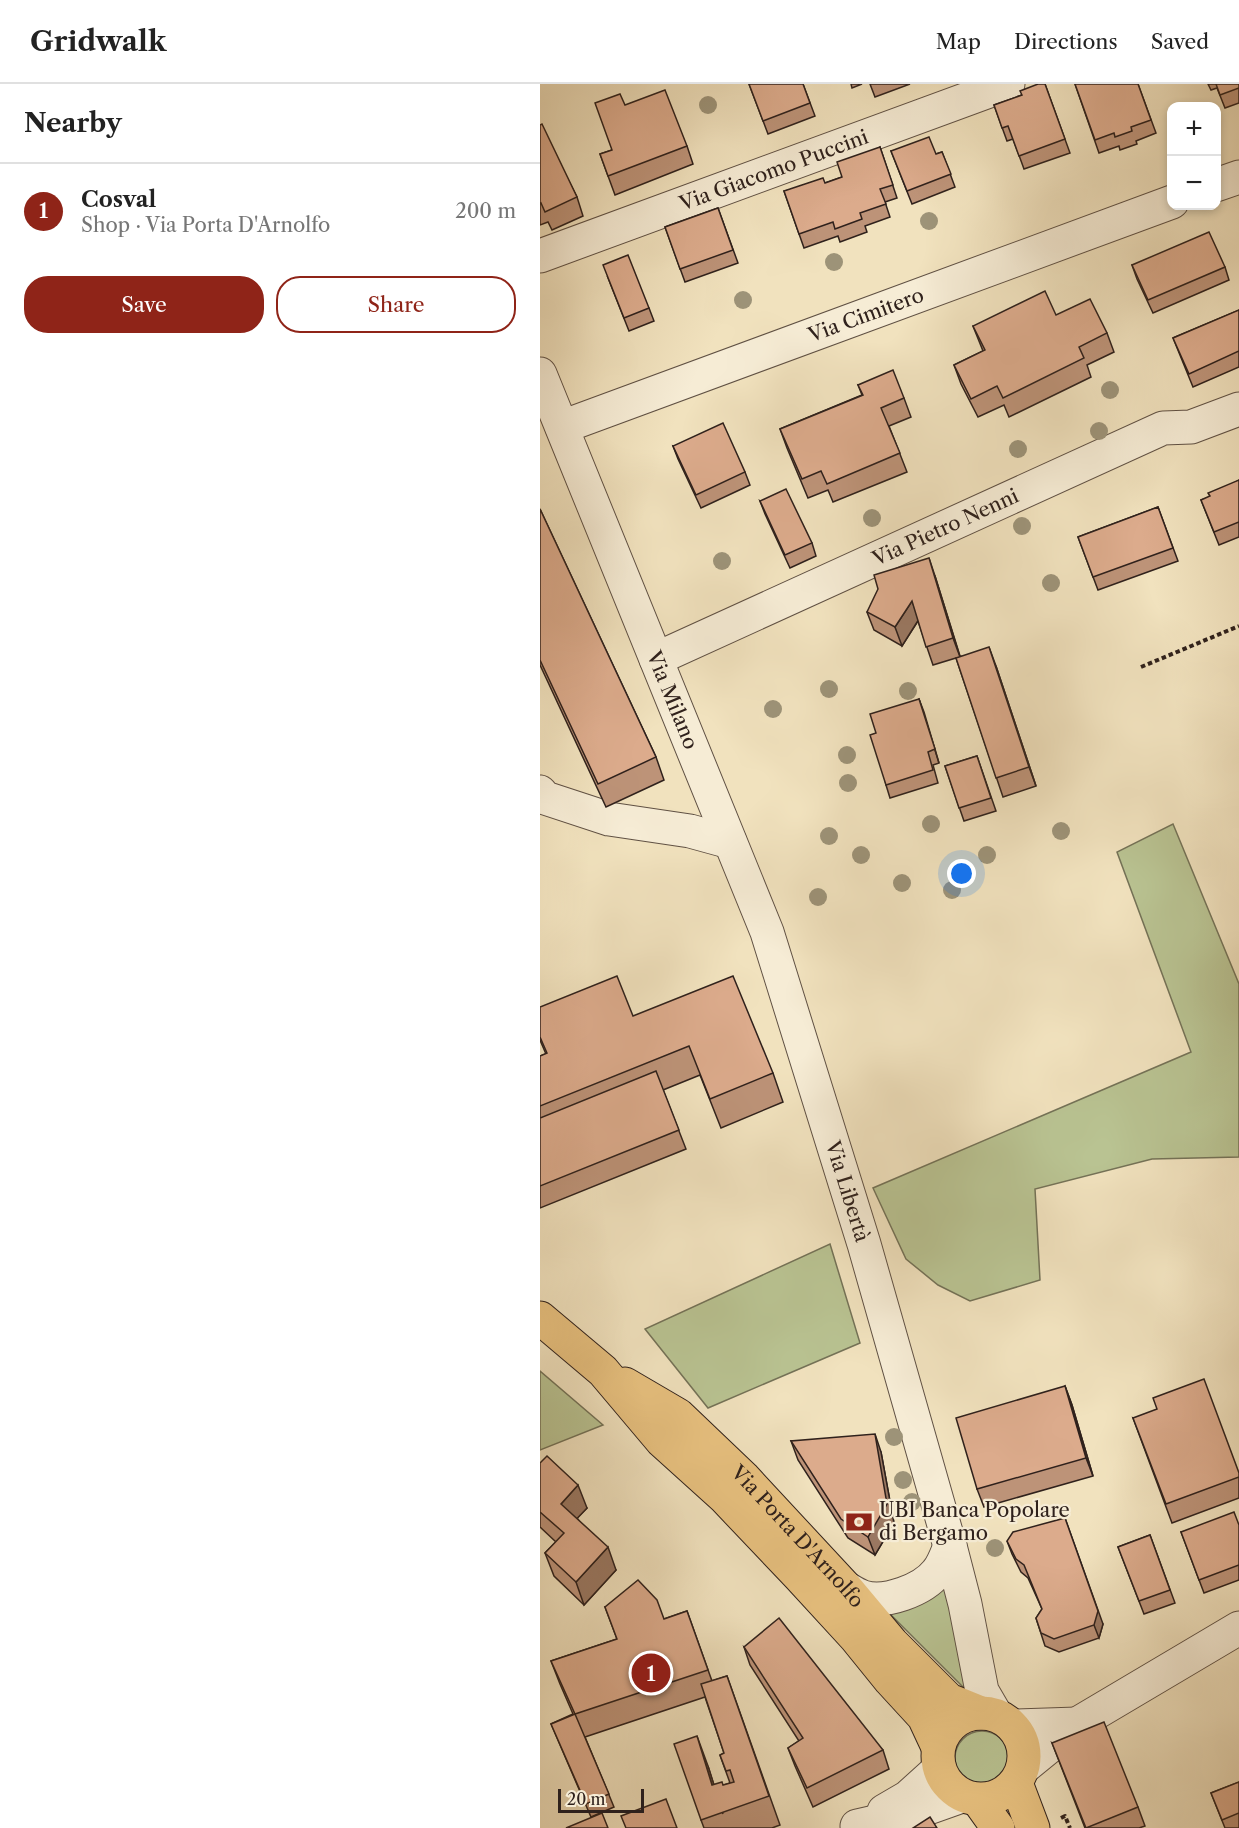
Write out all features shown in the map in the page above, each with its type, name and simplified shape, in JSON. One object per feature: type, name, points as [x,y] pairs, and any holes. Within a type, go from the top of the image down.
[{"type":"main road","name":"Via Porta D'Arnolfo","points":[[540,1318],[603,1371],[678,1415],[744,1478],[846,1588],[892,1643],[949,1700],[997,1718]]},
{"type":"main road","name":"Via Porta D'Arnolfo","points":[[603,1371],[662,1441],[724,1497],[856,1638],[924,1717],[938,1758]]},
{"type":"main road","points":[[998,1828],[970,1798],[949,1786],[942,1777],[938,1758],[945,1731],[955,1721],[966,1715],[997,1718],[1024,1746],[1020,1776],[1033,1828]]},
{"type":"main road","points":[[970,1798],[1001,1795],[1020,1776]]},
{"type":"street","name":"Via Giacomo Puccini","points":[[540,256],[1008,84]]},
{"type":"street","points":[[1221,183],[1239,177]]},
{"type":"street","name":"Via Cimitero","points":[[562,428],[1167,204]]},
{"type":"street","name":"Via Milano","points":[[540,375],[730,842]]},
{"type":"street","name":"Via Pietro Nenni","points":[[656,660],[1163,428],[1191,427],[1239,409]]},
{"type":"street","points":[[540,792],[545,798],[609,819],[690,831],[730,842]]},
{"type":"street","name":"Via Libertà","points":[[730,842],[767,932],[864,1244],[950,1546],[965,1604],[982,1691],[997,1718]]},
{"type":"street","points":[[846,1588],[864,1598],[902,1595],[920,1586],[936,1574],[944,1563],[950,1546]]},
{"type":"street","points":[[1020,1776],[1077,1725],[1239,1628]]},
{"type":"street","points":[[997,1718],[1077,1725]]},
{"type":"street","points":[[855,1827],[909,1797],[938,1758]]},
{"type":"street","points":[[855,1827],[970,1798]]},
{"type":"path","points":[[1141,667],[1239,626]]},
{"type":"green space","points":[[1173,824],[1239,984],[1239,1157],[1152,1159],[1035,1189],[1040,1280],[970,1301],[938,1285],[906,1259],[873,1188],[1191,1052],[1117,852]]},
{"type":"green space","points":[[830,1244],[860,1343],[708,1408],[645,1329]]},
{"type":"green space","points":[[540,1371],[603,1425],[540,1450]]},
{"type":"green space","points":[[947,1580],[968,1683],[963,1687],[888,1612]]},
{"type":"green space","points":[[982,1731],[992,1733],[1001,1739],[1007,1748],[1009,1758],[1007,1768],[1001,1777],[992,1783],[982,1785],[972,1783],[963,1777],[957,1768],[955,1758],[957,1748],[963,1739],[972,1733]]},
{"type":"building","points":[[749,84],[803,84],[810,103],[763,121]]},
{"type":"building","points":[[1038,84],[1045,84],[1065,139],[1019,156],[1008,126],[1002,128],[994,105],[1022,95],[1020,91]]},
{"type":"building","points":[[1075,84],[1138,84],[1151,120],[1131,127],[1132,131],[1115,137],[1114,133],[1095,140]]},
{"type":"building","points":[[1216,84],[1239,84],[1239,88],[1220,95]]},
{"type":"building","points":[[665,90],[687,146],[608,176],[600,154],[612,150],[595,103],[620,94],[625,105]]},
{"type":"building","points":[[542,124],[577,197],[545,212],[540,204],[540,125]]},
{"type":"building","points":[[929,137],[936,154],[942,152],[951,174],[907,191],[891,151]]},
{"type":"building","points":[[880,147],[893,185],[880,189],[886,204],[860,213],[862,219],[835,229],[833,222],[799,234],[784,191],[823,178],[825,183],[842,177],[837,162]]},
{"type":"building","points":[[718,208],[733,250],[680,269],[665,227]]},
{"type":"building","points":[[1209,232],[1225,267],[1148,300],[1132,265]]},
{"type":"building","points":[[628,255],[649,308],[624,318],[603,265]]},
{"type":"building","points":[[1045,291],[1056,315],[1090,299],[1107,333],[1079,347],[1084,358],[1003,398],[997,386],[971,399],[954,365],[985,350],[973,326]]},
{"type":"building","points":[[1239,310],[1239,351],[1189,374],[1173,338]]},
{"type":"building","points":[[893,370],[904,398],[881,408],[900,453],[827,484],[821,471],[802,479],[780,429],[863,395],[858,385]]},
{"type":"building","points":[[723,423],[745,472],[696,495],[673,446]]},
{"type":"building","points":[[1239,480],[1239,522],[1214,532],[1201,500],[1210,496],[1208,493]]},
{"type":"building","points":[[786,489],[812,543],[785,555],[760,501]]},
{"type":"building","points":[[1158,507],[1173,548],[1093,577],[1078,537]]},
{"type":"building","points":[[540,509],[656,757],[598,784],[540,660]]},
{"type":"building","points":[[929,558],[953,638],[926,647],[912,601],[895,627],[867,612],[878,589],[874,575]]},
{"type":"building","points":[[989,647],[1029,767],[996,778],[956,658]]},
{"type":"building","points":[[919,699],[935,749],[928,752],[933,770],[886,785],[870,735],[876,733],[870,714]]},
{"type":"building","points":[[977,756],[991,798],[959,808],[945,766]]},
{"type":"building","points":[[617,976],[633,1016],[733,976],[773,1073],[710,1099],[689,1046],[540,1106],[540,1056],[547,1053],[540,1037],[540,1007]]},
{"type":"building","points":[[656,1071],[679,1130],[540,1186],[540,1118]]},
{"type":"building","points":[[1204,1379],[1239,1477],[1166,1504],[1133,1418],[1157,1409],[1153,1398]]},
{"type":"building","points":[[1065,1386],[1086,1458],[977,1489],[956,1418]]},
{"type":"building","points":[[875,1434],[887,1504],[868,1537],[841,1519],[791,1441]]},
{"type":"building","points":[[547,1456],[578,1485],[561,1504],[608,1547],[576,1582],[545,1553],[564,1533],[540,1512],[540,1463]]},
{"type":"building","points":[[1234,1512],[1239,1525],[1239,1565],[1199,1580],[1181,1532]]},
{"type":"building","points":[[1065,1518],[1098,1611],[1094,1625],[1054,1639],[1041,1633],[1036,1618],[1042,1609],[1024,1565],[1016,1559],[1007,1541],[1013,1532]]},
{"type":"building","points":[[1150,1535],[1170,1590],[1139,1601],[1118,1547]]},
{"type":"building","points":[[638,1580],[657,1600],[664,1619],[687,1611],[708,1670],[575,1714],[551,1661],[617,1639],[605,1607]]},
{"type":"building","points":[[779,1618],[883,1750],[807,1788],[788,1748],[803,1738],[744,1647]]},
{"type":"building","points":[[727,1676],[769,1796],[701,1820],[674,1744],[697,1736],[712,1785],[734,1782],[730,1770],[726,1771],[720,1755],[724,1753],[701,1684]]},
{"type":"building","points":[[575,1714],[609,1794],[586,1804],[551,1724]]},
{"type":"building","points":[[1104,1722],[1138,1807],[1086,1828],[1052,1743]]},
{"type":"building","points":[[1239,1782],[1239,1813],[1222,1820],[1211,1793]]},
{"type":"building","points":[[666,1799],[677,1828],[626,1828],[621,1816]]},
{"type":"building","points":[[602,1813],[608,1828],[566,1828]]},
{"type":"building","points":[[930,1817],[937,1828],[913,1828]]},
{"type":"place","name":"UBI Banca Popolare di Bergamo","points":[[859,1522]]},
{"type":"place","name":"Cosval","points":[[651,1673]]}]
